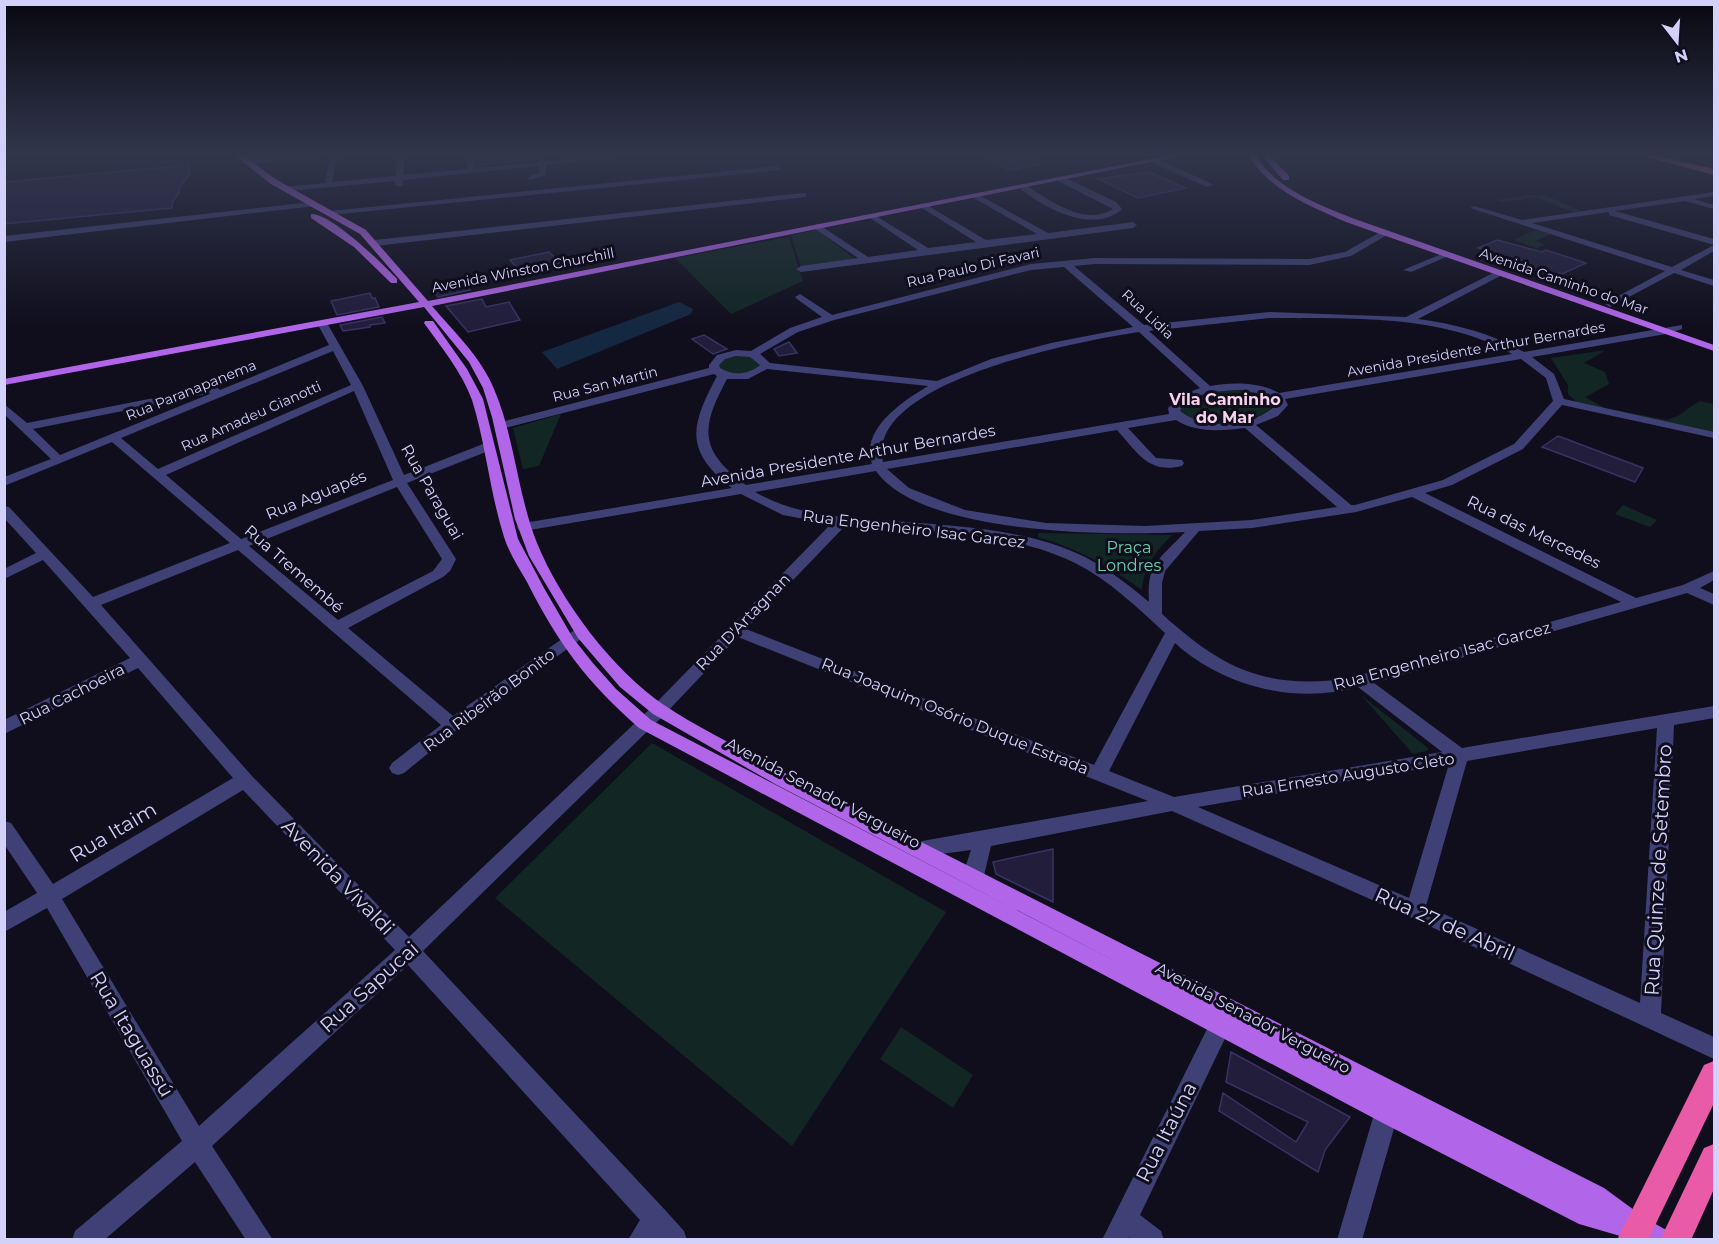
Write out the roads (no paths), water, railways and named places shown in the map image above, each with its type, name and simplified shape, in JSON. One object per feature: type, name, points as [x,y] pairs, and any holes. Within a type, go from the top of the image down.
[{"type":"highway","points":[[1651,1236],[1714,1075]]},
{"type":"highway","points":[[1651,1236],[1714,1158]]},
{"type":"main road","name":"Avenida Senador Vergueiro","points":[[308,212],[348,236],[367,251],[421,305],[483,376],[501,425],[524,527],[566,611],[574,637]]},
{"type":"main road","name":"Avenida Winston Churchill","points":[[4,382],[421,305],[894,212]]},
{"type":"main road","name":"Avenida Caminho do Mar","points":[[1332,212],[1384,233],[1714,348]]},
{"type":"main road","name":"Avenida Caminho do Mar","points":[[1348,212],[1714,339]]},
{"type":"main road","name":"Avenida Senador Vergueiro","points":[[330,213],[358,229],[375,243],[421,305],[462,369],[477,399],[511,539],[574,637],[642,698],[652,717],[1220,1026],[1389,1102]]},
{"type":"main road","points":[[1384,233],[1397,231],[1409,234]]},
{"type":"main road","points":[[483,424],[501,425]]},
{"type":"main road","points":[[487,447],[507,458]]},
{"type":"main road","points":[[507,524],[524,527]]},
{"type":"main road","name":"Avenida Senador Vergueiro","points":[[652,717],[781,779],[975,878],[1389,1102],[1588,1215],[1651,1236]]},
{"type":"street","points":[[4,239],[252,212]]},
{"type":"street","points":[[330,213],[339,212]]},
{"type":"street","points":[[375,243],[618,220],[677,212]]},
{"type":"street","points":[[935,212],[984,243]]},
{"type":"street","points":[[1005,212],[1047,236]]},
{"type":"street","points":[[1070,212],[1077,216],[1106,216],[1113,212]]},
{"type":"street","points":[[1487,212],[1714,283]]},
{"type":"street","points":[[1520,222],[1599,212]]},
{"type":"street","points":[[1611,212],[1714,242]]},
{"type":"street","points":[[873,216],[927,251]]},
{"type":"street","points":[[801,269],[1133,225]]},
{"type":"street","points":[[818,227],[867,260]]},
{"type":"street","name":"Rua Paulo Di Favari","points":[[753,354],[794,330],[830,318],[1011,270],[1065,263],[1309,262],[1348,254],[1384,233]]},
{"type":"street","points":[[1610,303],[1714,248]]},
{"type":"street","points":[[1408,270],[1447,255]]},
{"type":"street","name":"Rua Lidia","points":[[1065,263],[1108,298],[1208,390]]},
{"type":"street","points":[[1408,320],[1499,273]]},
{"type":"street","points":[[800,297],[830,318]]},
{"type":"street","points":[[1269,315],[1408,320],[1484,338],[1524,356],[1544,370],[1553,380],[1559,401],[1553,414],[1545,425],[1515,451],[1455,480],[1417,494],[1306,517],[1193,531],[1065,528],[972,516],[940,507],[906,492],[892,483],[874,458],[875,447],[886,423],[899,410],[937,384],[1041,348],[1139,328],[1211,318],[1269,315]]},
{"type":"street","name":"Rua Paraguai","points":[[322,323],[357,386],[400,481],[447,555],[449,563],[438,574],[336,628]]},
{"type":"street","name":"Avenida Presidente Arthur Bernardes","points":[[1278,397],[1524,356],[1678,327]]},
{"type":"street","name":"Rua Paranapanema","points":[[4,482],[334,347]]},
{"type":"street","points":[[744,490],[718,466],[704,443],[701,429],[719,372],[715,362],[726,355],[742,352],[763,359],[765,366]]},
{"type":"street","points":[[719,372],[734,377],[751,375],[765,366],[937,384]]},
{"type":"street","name":"Rua San Martin","points":[[501,425],[719,372]]},
{"type":"street","points":[[24,427],[248,382]]},
{"type":"street","name":"Rua Amadeu Gianotti","points":[[158,474],[357,386]]},
{"type":"street","points":[[1227,387],[1253,388],[1278,397],[1282,405],[1275,414],[1247,424],[1199,425],[1177,416],[1174,408],[1179,401],[1194,394],[1227,387]]},
{"type":"street","points":[[1559,401],[1714,435]]},
{"type":"street","points":[[4,407],[58,460]]},
{"type":"street","name":"Avenida Presidente Arthur Bernardes","points":[[524,527],[1177,416]]},
{"type":"street","points":[[1247,424],[1347,509]]},
{"type":"street","points":[[1120,426],[1152,461],[1159,464],[1179,463]]},
{"type":"street","name":"Rua Tremembé","points":[[114,438],[452,725]]},
{"type":"street","name":"Rua Aguapés","points":[[91,603],[487,447]]},
{"type":"street","name":"Rua Engenheiro Isac Garcez","points":[[744,490],[765,503],[788,512],[842,521],[945,530],[1044,547],[1075,558],[1103,573],[1155,613],[1189,647],[1221,668],[1261,682],[1319,688],[1360,681],[1688,588],[1714,574]]},
{"type":"street","name":"Rua das Mercedes","points":[[1417,494],[1635,603]]},
{"type":"street","name":"Avenida Vivaldi","points":[[4,510],[91,603],[245,780],[409,951],[675,1239]]},
{"type":"street","name":"Rua D'Artagnan","points":[[652,717],[842,521]]},
{"type":"street","points":[[1155,613],[1155,580],[1158,570],[1168,555],[1193,531]]},
{"type":"street","points":[[4,575],[45,554]]},
{"type":"street","points":[[1688,588],[1714,600]]},
{"type":"street","name":"Rua Joaquim Osório Duque Estrada","points":[[735,630],[1173,804]]},
{"type":"street","points":[[1099,773],[1173,632]]},
{"type":"street","name":"Rua Ribeirão Bonito","points":[[398,768],[452,725],[574,637]]},
{"type":"street","name":"Rua Cachoeira","points":[[4,728],[140,660]]},
{"type":"street","points":[[1360,681],[1460,756],[1415,909]]},
{"type":"street","name":"Rua Ernesto Augusto Cleto","points":[[918,849],[983,840],[1173,804],[1714,712]]},
{"type":"street","name":"Rua Sapucai","points":[[84,1239],[197,1144],[409,951],[652,717]]},
{"type":"street","name":"Rua Quinze de Setembro","points":[[1650,1018],[1666,721]]},
{"type":"street","name":"Rua Itaim","points":[[4,923],[245,780]]},
{"type":"street","name":"Rua 27 de Abril","points":[[1173,804],[1415,909],[1714,1048]]},
{"type":"street","name":"Rua Itaguassú","points":[[4,828],[50,896],[197,1144],[261,1239]]},
{"type":"street","points":[[975,878],[975,868],[983,840]]},
{"type":"street","name":"Rua Itaúna","points":[[1119,1229],[1220,1026]]},
{"type":"street","points":[[1349,1239],[1389,1102]]},
{"type":"street","points":[[640,1239],[657,1220]]},
{"type":"street","points":[[1119,1229],[1152,1239]]},
{"type":"water","points":[[679,302],[693,309],[691,314],[557,369],[542,352]]},
{"type":"district","name":"Vila Caminho do Mar","points":[[1225,408]]},
{"type":"park label","name":"Praça Londres","points":[[1129,556]]}]
